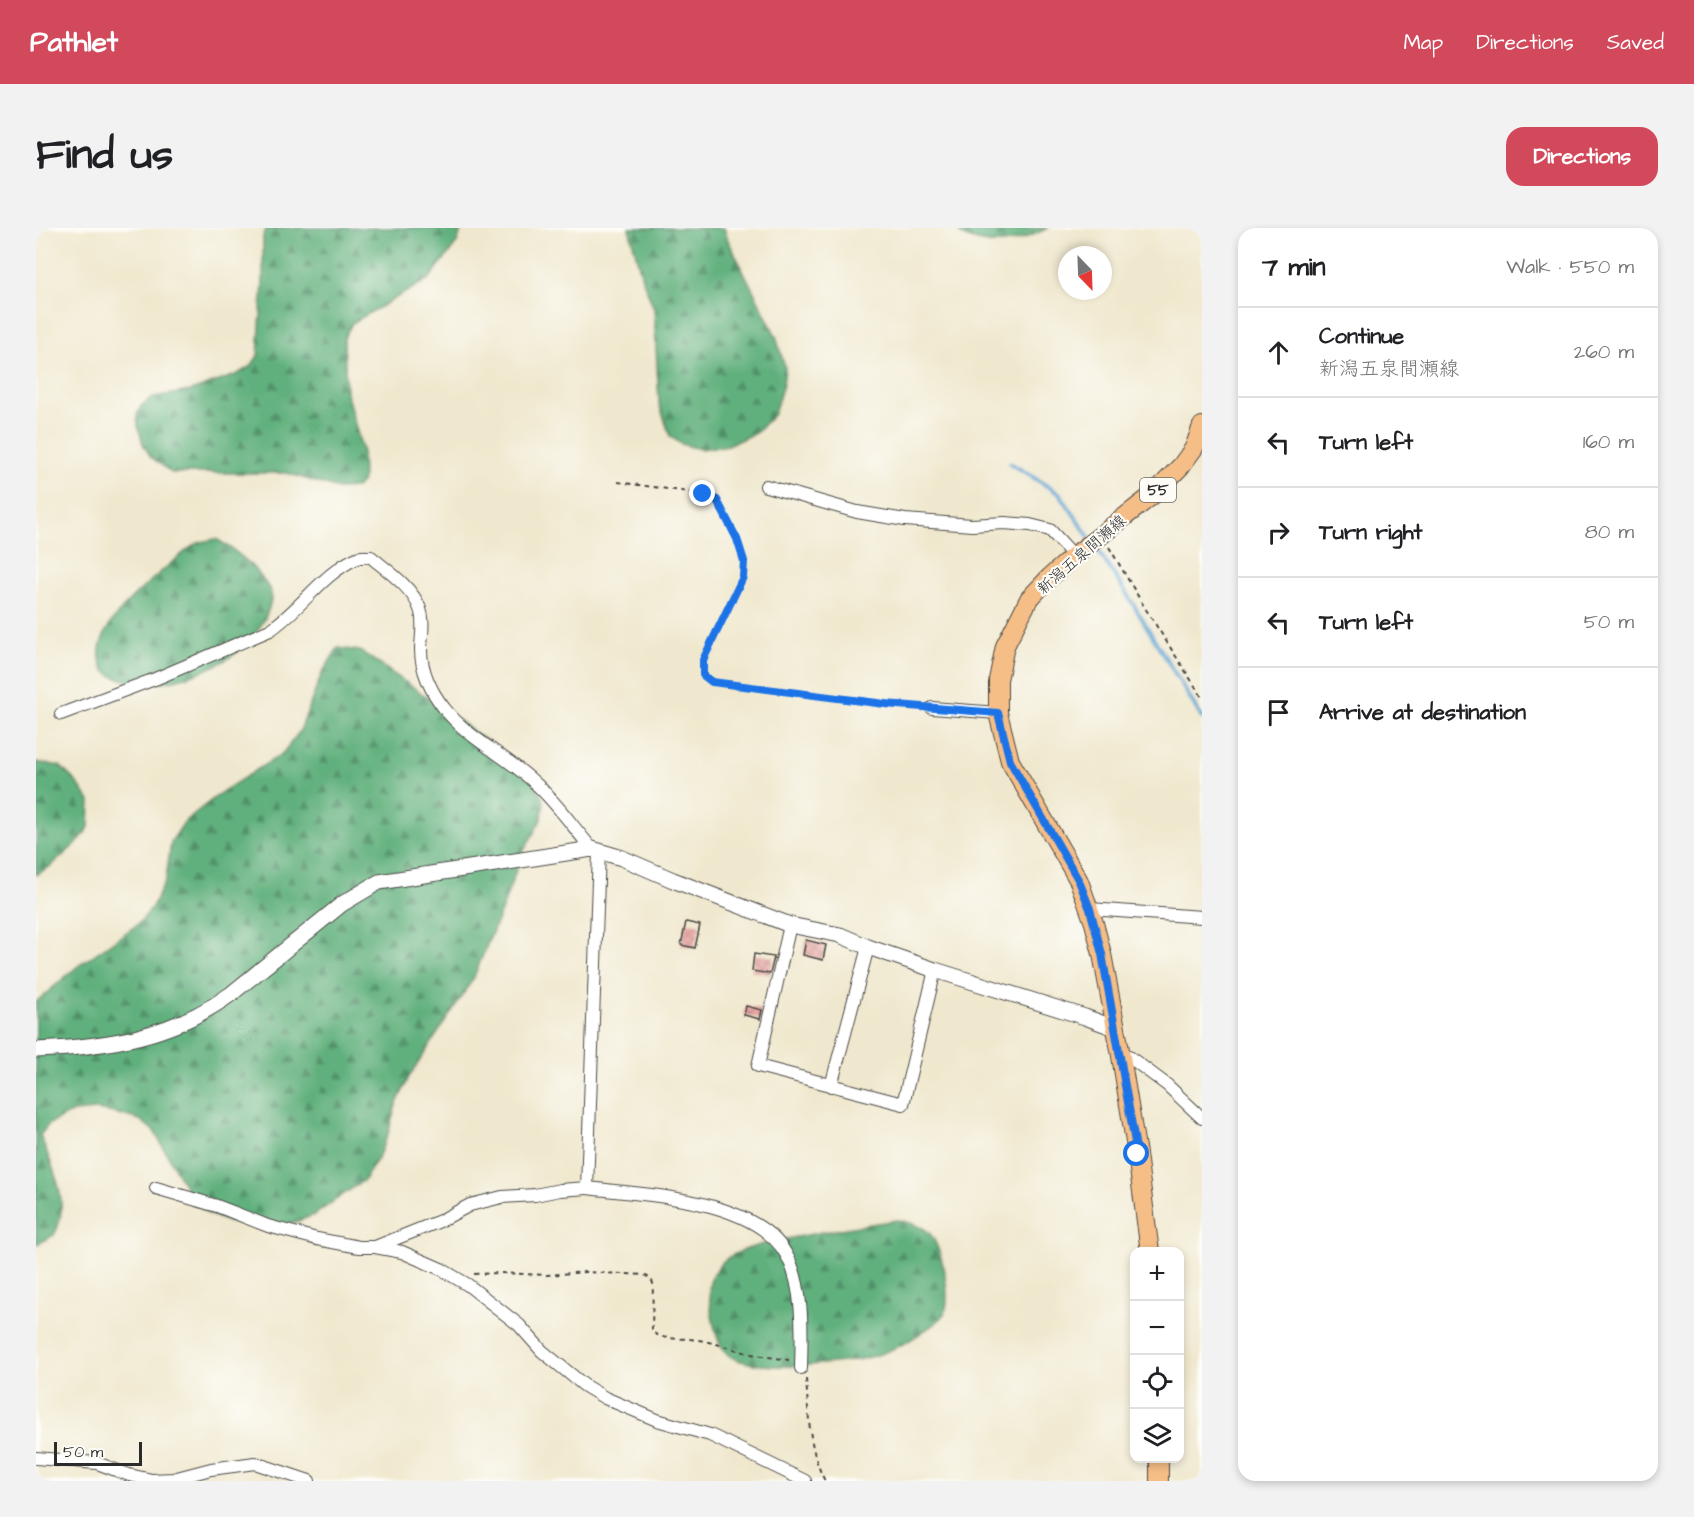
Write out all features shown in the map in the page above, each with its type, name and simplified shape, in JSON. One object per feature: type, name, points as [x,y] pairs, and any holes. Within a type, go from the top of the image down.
[{"type":"main road","name":"新潟五泉間瀬線","points":[[1149,1247],[1120,1050],[1102,954],[1090,909],[1079,881],[1010,761],[998,713],[998,680],[1005,646],[1029,599],[1050,577],[1154,494],[1198,451],[1202,426]]},
{"type":"main road","points":[[1159,1463],[1159,1481]]},
{"type":"street","points":[[766,486],[857,512],[905,520],[972,525],[1004,523],[1030,525],[1090,544]]},
{"type":"street","points":[[61,714],[155,679],[270,630],[285,620],[336,571],[359,557],[371,557],[401,584],[418,604],[423,622],[421,651],[423,667],[432,691],[444,709],[464,729],[536,783],[595,850],[587,1188]]},
{"type":"street","points":[[932,708],[998,713]]},
{"type":"street","points":[[36,1050],[98,1046],[127,1041],[159,1032],[190,1018],[216,1005],[333,911],[379,882],[595,850],[622,858],[790,925],[840,935],[935,970],[1115,1028]]},
{"type":"street","points":[[1090,909],[1202,917]]},
{"type":"street","points":[[790,925],[758,1066],[903,1104],[935,970]]},
{"type":"street","points":[[831,1086],[868,947]]},
{"type":"street","points":[[1120,1050],[1167,1085],[1202,1118]]},
{"type":"street","points":[[156,1188],[217,1206],[268,1226],[317,1239],[402,1252],[441,1269],[468,1285],[519,1325],[542,1351],[564,1370],[605,1398],[657,1420],[710,1435],[805,1481]]},
{"type":"street","points":[[375,1247],[440,1221],[470,1205],[502,1197],[535,1195],[560,1190],[587,1188],[693,1202],[728,1211],[754,1223],[774,1238],[786,1253],[793,1270],[802,1324],[801,1368]]},
{"type":"street","points":[[36,1458],[97,1463],[129,1475],[152,1480],[173,1479],[212,1469],[255,1463],[309,1481]]},
{"type":"path","points":[[618,482],[703,494],[717,500],[737,539],[744,561],[743,577],[703,660],[703,675],[712,682],[932,708]]},
{"type":"path","points":[[1090,544],[1145,608],[1202,697]]},
{"type":"path","points":[[455,1278],[474,1274],[547,1275],[586,1272],[644,1275],[650,1278],[652,1283],[652,1331],[655,1334],[692,1339],[732,1347],[755,1355],[790,1360],[801,1368],[805,1376],[810,1444],[825,1481]]},
{"type":"green space","points":[[267,228],[462,228],[457,243],[429,279],[352,323],[344,338],[346,392],[362,449],[363,480],[356,488],[338,489],[287,473],[172,473],[151,457],[143,444],[137,415],[141,406],[153,397],[191,391],[238,374],[251,366],[258,356],[263,282],[263,236]]},
{"type":"green space","points":[[629,228],[724,228],[776,336],[785,368],[774,414],[755,433],[726,446],[700,449],[681,444],[670,436],[659,403],[654,309],[642,278]]},
{"type":"green space","points":[[958,228],[1048,228],[1027,238],[995,243],[972,240],[961,235]]},
{"type":"green space","points":[[216,539],[250,564],[271,591],[269,609],[254,635],[240,650],[223,662],[176,680],[133,681],[107,672],[102,666],[100,652],[103,638],[121,610],[187,550],[198,543]]},
{"type":"green space","points":[[338,648],[360,651],[532,774],[544,802],[541,820],[522,854],[473,979],[409,1077],[395,1108],[388,1134],[377,1160],[364,1180],[314,1215],[287,1225],[228,1222],[207,1213],[193,1201],[154,1131],[140,1120],[97,1110],[73,1112],[49,1124],[40,1135],[58,1185],[61,1210],[54,1235],[36,1245],[36,1002],[78,966],[138,924],[151,909],[166,879],[171,842],[185,821],[223,791],[282,754],[300,731],[322,673]]},
{"type":"green space","points":[[36,762],[60,766],[77,783],[90,801],[89,827],[79,841],[51,866],[36,875]]},
{"type":"green space","points":[[898,1220],[922,1227],[931,1235],[938,1249],[947,1288],[947,1304],[943,1316],[935,1323],[906,1343],[891,1350],[845,1362],[769,1366],[748,1363],[731,1357],[725,1352],[715,1329],[709,1289],[713,1275],[726,1259],[749,1248],[770,1242]]},
{"type":"building","points":[[686,922],[700,925],[695,948],[681,945]]},
{"type":"building","points":[[806,940],[826,945],[823,960],[803,955]]},
{"type":"building","points":[[754,954],[774,957],[770,974],[752,971]]},
{"type":"building","points":[[746,1006],[762,1010],[760,1019],[744,1015]]},
{"type":"waterway","points":[[1010,463],[1060,494],[1089,537]]},
{"type":"waterway","points":[[1095,546],[1202,718]]},
{"type":"route","points":[[703,494],[717,500],[737,539],[744,561],[743,577],[703,660],[703,675],[712,682],[885,704],[998,713],[1010,761],[1079,881],[1090,909],[1109,989],[1137,1154]]}]
